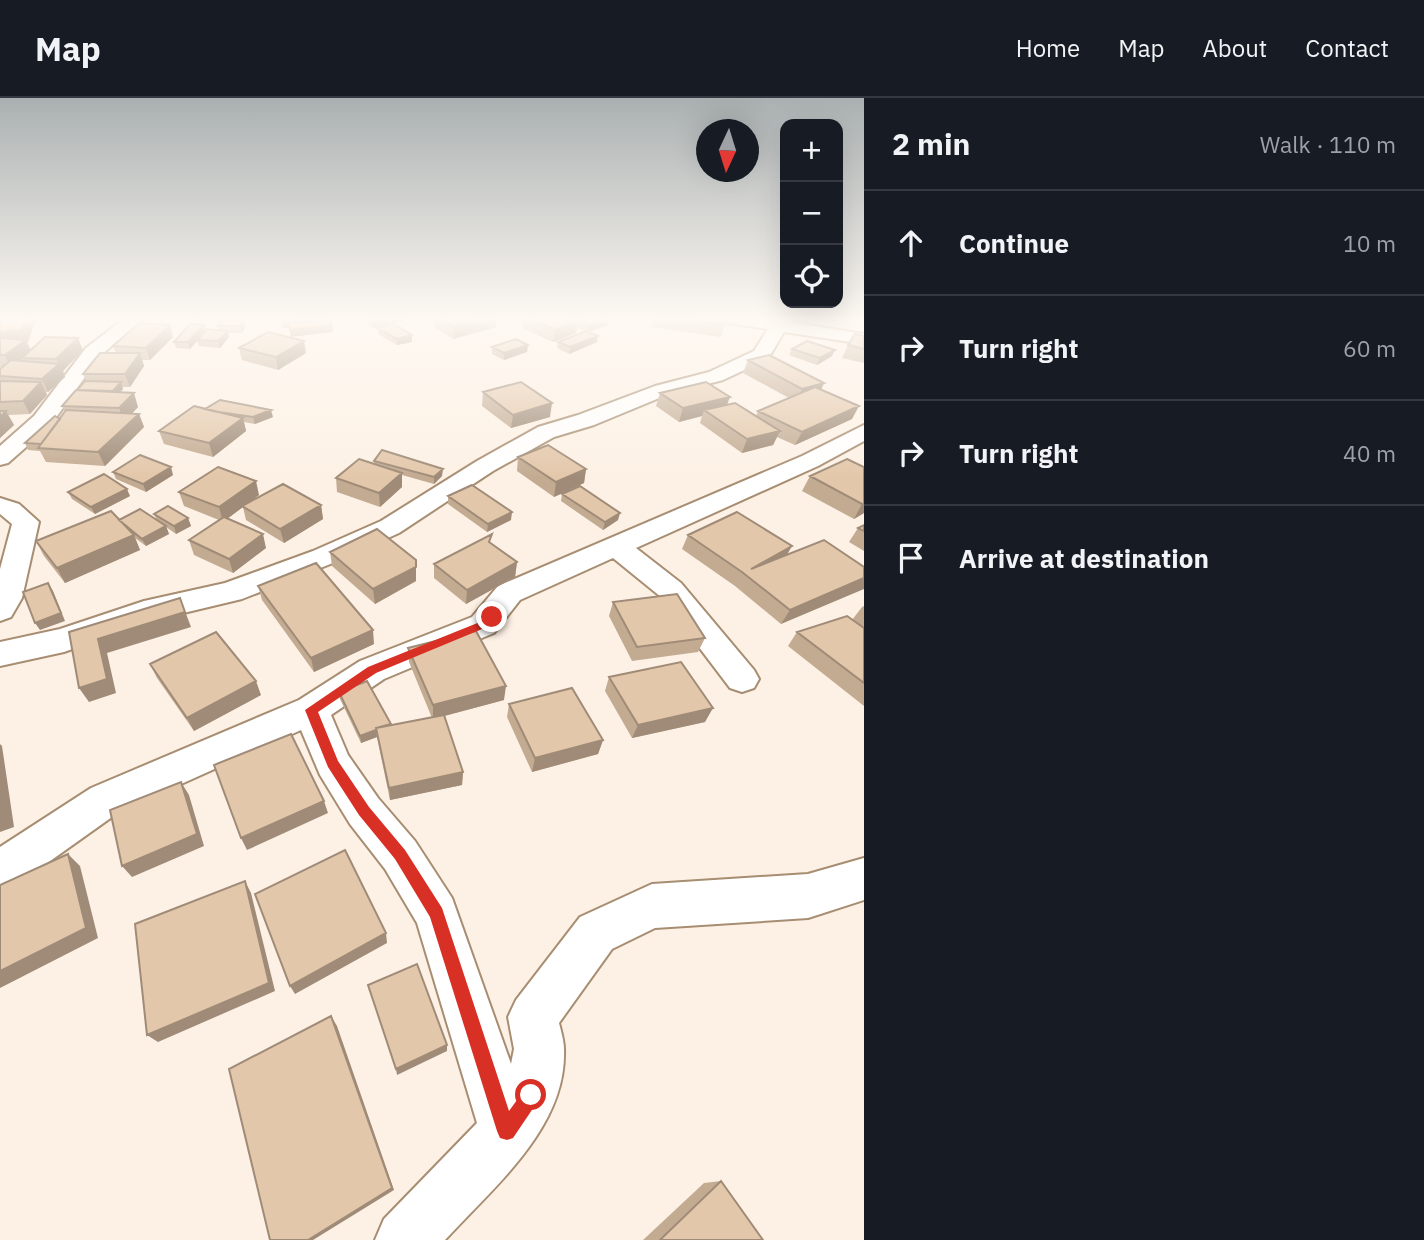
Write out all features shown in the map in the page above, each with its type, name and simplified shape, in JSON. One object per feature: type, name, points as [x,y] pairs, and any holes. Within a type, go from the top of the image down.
[{"type":"street","points":[[0,458],[42,421],[79,371]]},
{"type":"street","points":[[0,654],[64,640],[144,612],[231,592],[323,557],[390,527],[485,466],[546,432],[586,420],[662,390],[726,371]]},
{"type":"street","points":[[0,871],[105,800],[311,710],[372,670],[483,625],[492,617],[500,599],[509,593],[616,546],[843,457],[864,432]]},
{"type":"street","points":[[0,506],[10,509],[26,522],[7,598],[0,610]]},
{"type":"street","points":[[616,546],[671,590],[742,679]]},
{"type":"street","points":[[311,710],[333,764],[364,811],[400,855],[436,914],[507,1131]]},
{"type":"street","points":[[405,1240],[507,1131],[531,1095],[539,1049],[533,1017],[596,933],[652,906],[808,896],[864,880]]},
{"type":"building","points":[[0,371],[51,371],[42,379],[0,376]]},
{"type":"building","points":[[85,371],[127,371],[125,374],[83,374]]},
{"type":"building","points":[[769,371],[801,371],[824,383],[802,389]]},
{"type":"building","points":[[0,381],[41,382],[23,401],[0,402]]},
{"type":"building","points":[[85,381],[121,382],[113,391],[77,390]]},
{"type":"building","points":[[521,382],[552,403],[513,415],[483,392]]},
{"type":"building","points":[[706,382],[730,397],[683,408],[660,393]]},
{"type":"building","points":[[815,387],[859,406],[802,432],[758,411]]},
{"type":"building","points":[[76,390],[134,393],[119,408],[62,406]]},
{"type":"building","points":[[220,400],[271,410],[253,417],[205,409]]},
{"type":"building","points":[[735,403],[780,431],[747,439],[704,410]]},
{"type":"building","points":[[194,406],[243,418],[209,443],[159,431]]},
{"type":"building","points":[[66,410],[139,414],[98,452],[38,448]]},
{"type":"building","points":[[55,416],[60,419],[41,444],[25,443]]},
{"type":"building","points":[[548,445],[586,469],[556,482],[518,457]]},
{"type":"building","points":[[382,450],[443,469],[434,477],[374,461]]},
{"type":"building","points":[[140,455],[171,467],[143,484],[113,472]]},
{"type":"building","points":[[359,459],[402,473],[379,493],[336,478]]},
{"type":"building","points":[[847,459],[864,467],[864,504],[810,476]]},
{"type":"building","points":[[218,467],[256,481],[219,507],[179,492]]},
{"type":"building","points":[[104,474],[127,489],[91,507],[68,492]]},
{"type":"building","points":[[283,484],[321,505],[280,529],[242,506]]},
{"type":"building","points":[[472,485],[512,512],[488,524],[448,496]]},
{"type":"building","points":[[580,486],[620,513],[605,522],[562,494]]},
{"type":"building","points":[[168,506],[188,518],[174,526],[154,514]]},
{"type":"building","points":[[140,509],[166,526],[142,539],[119,520]]},
{"type":"building","points":[[111,511],[134,535],[57,568],[36,541]]},
{"type":"building","points":[[737,512],[792,546],[751,569],[824,540],[864,567],[864,578],[790,610],[742,572],[688,535]]},
{"type":"building","points":[[224,517],[263,534],[229,559],[189,540]]},
{"type":"building","points":[[377,529],[416,560],[416,567],[373,589],[330,552]]},
{"type":"building","points":[[492,534],[489,542],[517,562],[467,590],[434,564]]},
{"type":"building","points":[[316,563],[373,630],[311,658],[258,586]]},
{"type":"building","points":[[48,583],[61,613],[35,623],[23,592]]},
{"type":"building","points":[[677,594],[705,638],[637,647],[613,602]]},
{"type":"building","points":[[180,598],[185,612],[98,639],[107,679],[79,688],[69,632]]},
{"type":"building","points":[[847,616],[864,628],[864,683],[797,632]]},
{"type":"building","points":[[476,631],[506,686],[433,705],[408,648]]},
{"type":"building","points":[[216,632],[256,681],[187,718],[150,664]]},
{"type":"building","points":[[681,662],[713,708],[638,725],[609,677]]},
{"type":"building","points":[[367,681],[391,724],[360,736],[339,692]]},
{"type":"building","points":[[572,688],[603,740],[535,758],[509,704]]},
{"type":"building","points":[[444,715],[463,772],[389,788],[376,728]]},
{"type":"building","points":[[291,734],[324,801],[241,838],[214,765]]},
{"type":"building","points":[[181,782],[197,834],[122,866],[110,810]]},
{"type":"building","points":[[345,850],[386,933],[290,986],[255,894]]},
{"type":"building","points":[[68,854],[86,928],[0,971],[0,885]]},
{"type":"building","points":[[245,881],[269,983],[147,1035],[135,924]]},
{"type":"building","points":[[417,964],[447,1045],[396,1069],[368,985]]},
{"type":"building","points":[[331,1016],[392,1188],[308,1240],[270,1240],[229,1069]]},
{"type":"building","points":[[721,1181],[763,1240],[660,1240]]},
{"type":"route","points":[[492,617],[483,625],[372,670],[311,710],[333,764],[364,811],[400,855],[436,914],[507,1131],[531,1095]]}]
